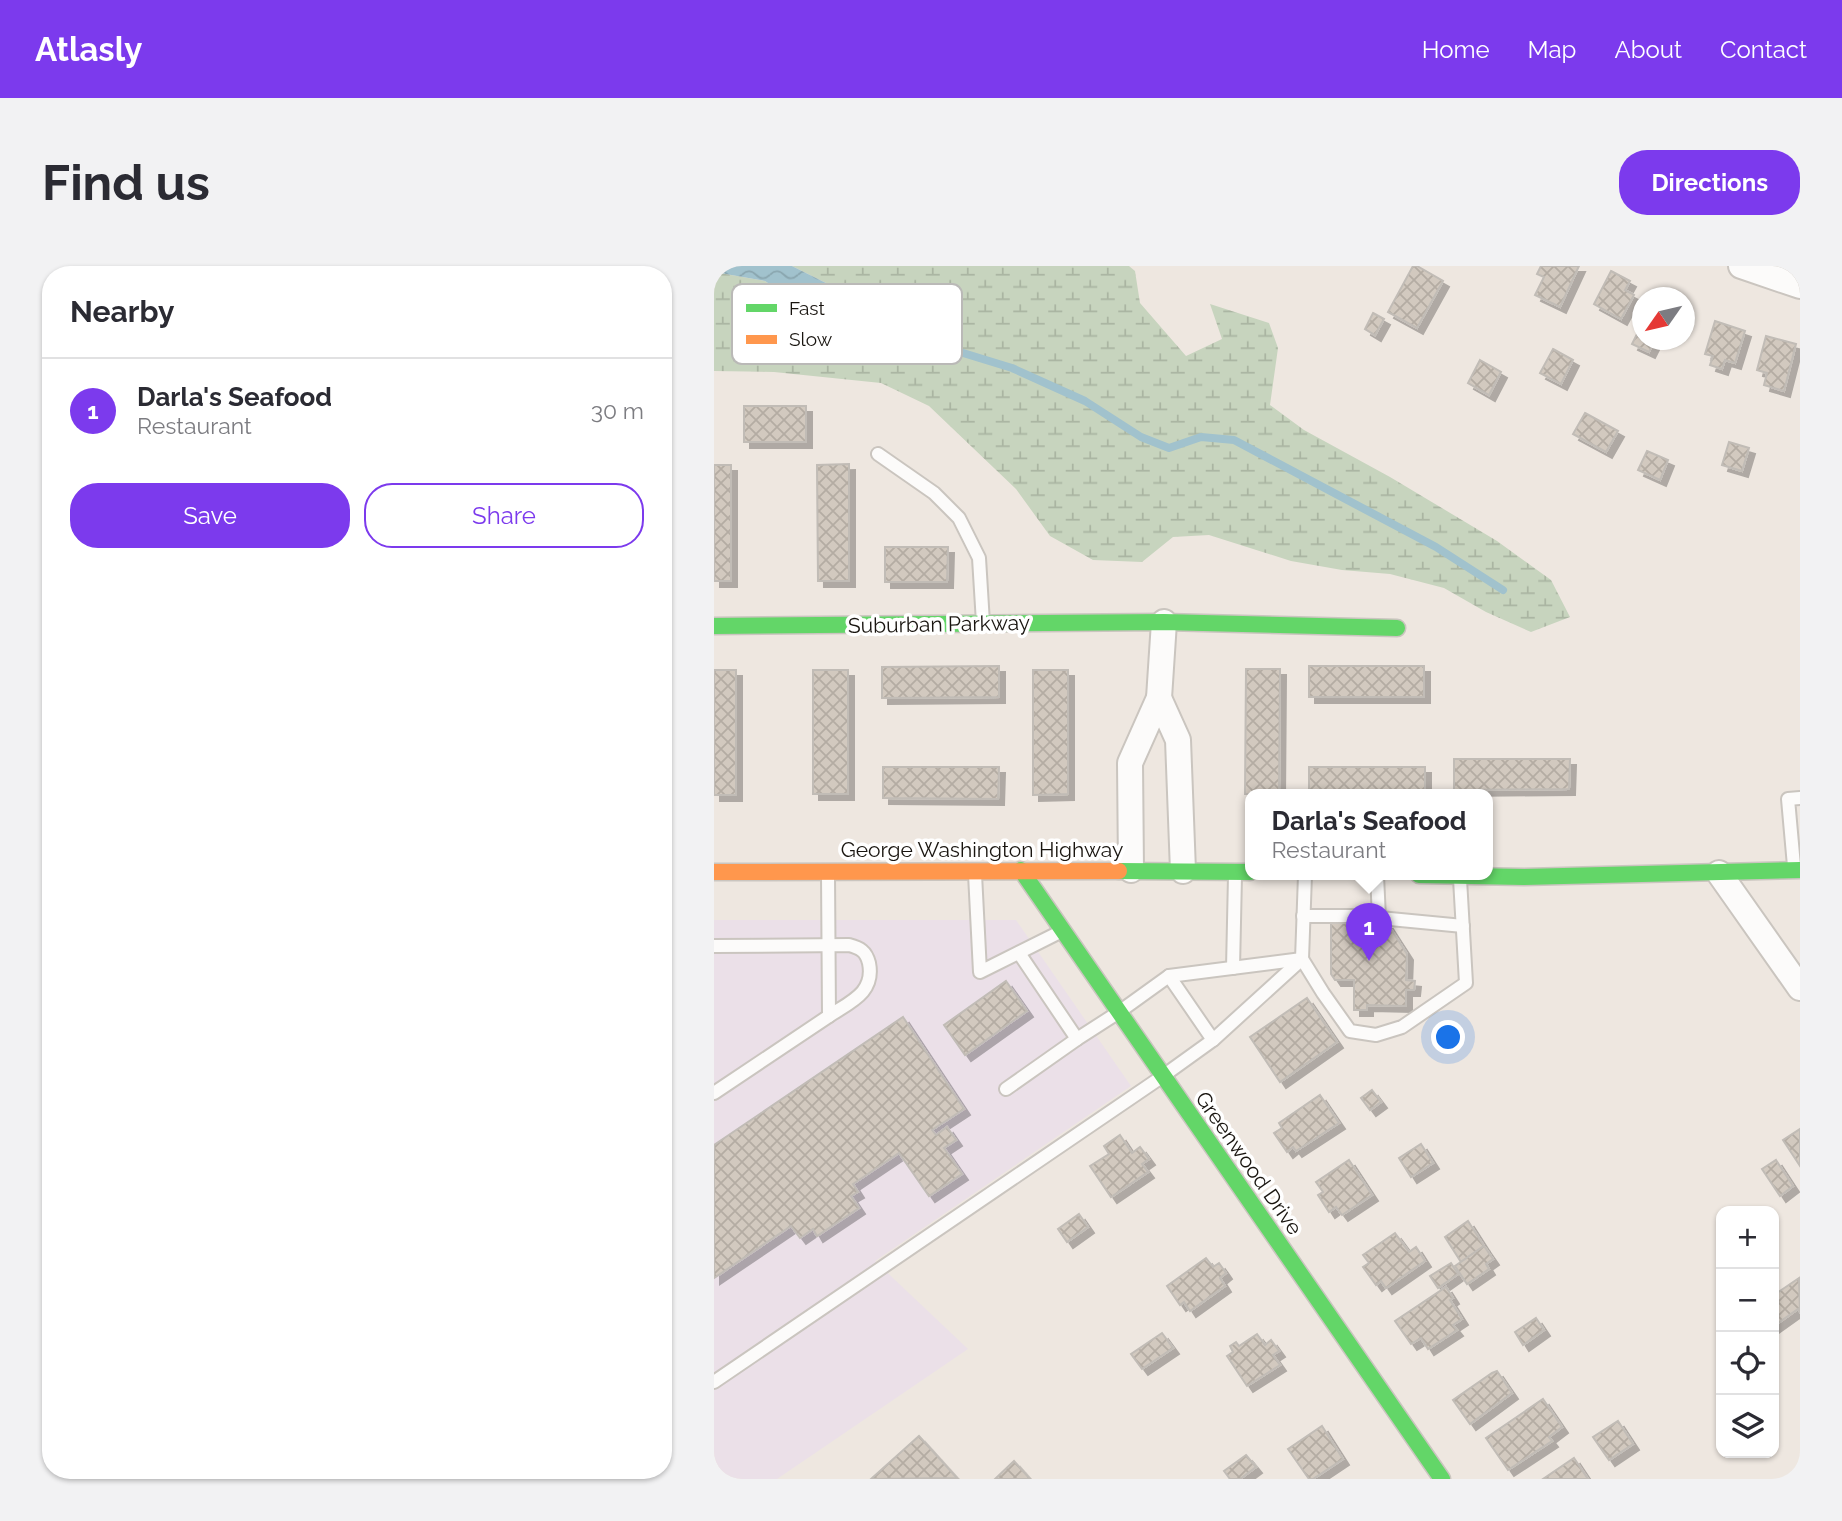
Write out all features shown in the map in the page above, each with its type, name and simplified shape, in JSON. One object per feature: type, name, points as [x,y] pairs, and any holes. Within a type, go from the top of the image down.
[{"type":"street","points":[[1741,266],[1800,286]]},
{"type":"street","points":[[1131,870],[1130,763],[1159,698],[1164,622]]},
{"type":"street","name":"Suburban Parkway","points":[[714,626],[1164,622],[1397,628]]},
{"type":"street","points":[[1159,698],[1178,740],[1183,871]]},
{"type":"street","name":"Greenwood Drive","points":[[1021,870],[1442,1479]]},
{"type":"street","points":[[1493,877],[1797,870]]},
{"type":"street","name":"George Washington Highway","points":[[714,872],[1243,872]]},
{"type":"street","points":[[1719,873],[1800,988]]},
{"type":"lane","points":[[878,454],[934,493],[959,518],[979,558],[983,624]]},
{"type":"lane","points":[[1797,870],[1788,799],[1800,798]]},
{"type":"lane","points":[[975,870],[980,972],[1063,931]]},
{"type":"lane","points":[[828,871],[828,1016]]},
{"type":"lane","points":[[1233,968],[1243,872]]},
{"type":"lane","points":[[1305,880],[1302,959],[1350,1031],[1376,1035],[1402,1027],[1466,982],[1460,880]]},
{"type":"lane","points":[[1377,880],[1379,918]]},
{"type":"lane","points":[[1303,916],[1359,916],[1463,926]]},
{"type":"lane","points":[[714,946],[849,945],[859,948],[866,955],[869,965],[867,987],[861,994],[714,1093]]},
{"type":"lane","points":[[1019,953],[1077,1039]]},
{"type":"lane","points":[[1006,1089],[1169,976],[1302,959]]},
{"type":"lane","points":[[714,1382],[1163,1076],[1213,1040],[1302,959]]},
{"type":"lane","points":[[1169,976],[1213,1040]]},
{"type":"shaded area","points":[[714,920],[1016,920],[1131,1086],[875,1261],[968,1349],[777,1479],[714,1479]]},
{"type":"green space","points":[[792,266],[1129,266],[1135,271],[1140,303],[1186,356],[1222,339],[1210,304],[1269,323],[1278,348],[1270,405],[1304,430],[1390,477],[1497,541],[1551,580],[1570,617],[1531,632],[1486,612],[1444,588],[1390,574],[1342,570],[1291,561],[1209,535],[1173,537],[1142,562],[1093,560],[1050,536],[1016,489],[929,406],[881,383],[774,372],[714,371],[714,277],[720,273],[769,284],[732,284],[732,364],[962,364],[962,284],[828,284]]},
{"type":"water","points":[[714,266],[792,266],[828,284],[769,284],[720,273],[714,277]]},
{"type":"building","points":[[1413,266],[1443,281],[1417,328],[1388,312]]},
{"type":"building","points":[[1541,266],[1579,266],[1560,307],[1535,295],[1544,277],[1537,274]]},
{"type":"building","points":[[1611,271],[1630,281],[1625,290],[1632,294],[1632,299],[1621,319],[1594,304]]},
{"type":"building","points":[[1373,313],[1384,319],[1375,335],[1365,329]]},
{"type":"building","points":[[1715,321],[1745,331],[1735,363],[1725,360],[1722,369],[1710,365],[1713,356],[1705,354]]},
{"type":"building","points":[[1766,336],[1796,344],[1784,391],[1764,385],[1767,373],[1757,370]]},
{"type":"building","points":[[1553,349],[1573,360],[1561,384],[1540,373]]},
{"type":"building","points":[[1480,360],[1501,372],[1489,395],[1468,383]]},
{"type":"building","points":[[744,406],[806,406],[806,442],[744,442]]},
{"type":"building","points":[[1585,413],[1618,431],[1606,452],[1573,434]]},
{"type":"building","points":[[1729,442],[1749,448],[1742,471],[1722,465]]},
{"type":"building","points":[[1647,451],[1668,460],[1660,480],[1638,470]]},
{"type":"building","points":[[849,464],[849,581],[818,581],[817,465]]},
{"type":"building","points":[[714,465],[731,465],[731,581],[714,581]]},
{"type":"building","points":[[885,547],[948,547],[947,582],[885,582]]},
{"type":"building","points":[[999,666],[999,697],[882,698],[882,667]]},
{"type":"building","points":[[1309,666],[1424,666],[1424,697],[1309,697]]},
{"type":"building","points":[[1246,669],[1280,669],[1279,789],[1245,789]]},
{"type":"building","points":[[714,670],[736,670],[736,795],[714,795]]},
{"type":"building","points":[[813,670],[848,670],[848,794],[813,794]]},
{"type":"building","points":[[1033,670],[1068,670],[1068,794],[1033,795]]},
{"type":"building","points":[[1454,759],[1570,759],[1569,789],[1454,789]]},
{"type":"building","points":[[883,767],[999,767],[998,799],[883,798]]},
{"type":"building","points":[[1309,767],[1425,767],[1425,789],[1309,789]]},
{"type":"building","points":[[1331,923],[1387,923],[1407,954],[1406,980],[1415,981],[1414,990],[1406,990],[1406,1006],[1367,1005],[1367,1010],[1354,1010],[1354,980],[1335,980],[1331,974]]},
{"type":"building","points":[[1006,981],[1027,1011],[965,1055],[944,1025]]},
{"type":"building","points":[[1307,998],[1337,1042],[1280,1082],[1250,1037]]},
{"type":"building","points":[[903,1017],[964,1109],[932,1130],[936,1135],[947,1127],[956,1140],[944,1148],[962,1174],[929,1196],[899,1153],[853,1184],[858,1192],[851,1196],[859,1208],[817,1236],[813,1229],[800,1238],[791,1226],[714,1278],[714,1145]]},
{"type":"building","points":[[1372,1090],[1381,1102],[1370,1110],[1361,1098]]},
{"type":"building","points":[[1320,1095],[1339,1123],[1296,1151],[1293,1147],[1287,1152],[1274,1133],[1282,1128],[1279,1123]]},
{"type":"building","points":[[1800,1129],[1800,1166],[1783,1140]]},
{"type":"building","points":[[1120,1135],[1132,1153],[1140,1147],[1149,1159],[1142,1164],[1148,1172],[1111,1197],[1090,1166],[1109,1154],[1104,1146]]},
{"type":"building","points":[[1421,1144],[1433,1163],[1411,1177],[1399,1158]]},
{"type":"building","points":[[1349,1160],[1372,1195],[1342,1215],[1336,1207],[1329,1212],[1318,1195],[1323,1192],[1316,1182]]},
{"type":"building","points":[[1776,1160],[1793,1186],[1780,1196],[1762,1169]]},
{"type":"building","points":[[1079,1214],[1088,1227],[1067,1242],[1058,1229]]},
{"type":"building","points":[[1468,1221],[1484,1246],[1461,1262],[1445,1237]]},
{"type":"building","points":[[1395,1233],[1409,1252],[1416,1247],[1425,1261],[1386,1288],[1381,1281],[1376,1285],[1363,1267],[1369,1263],[1363,1255]]},
{"type":"building","points":[[1484,1246],[1493,1259],[1486,1264],[1489,1269],[1467,1284],[1455,1266]]},
{"type":"building","points":[[1206,1258],[1213,1267],[1219,1263],[1226,1273],[1220,1278],[1225,1286],[1190,1311],[1184,1302],[1180,1305],[1167,1286]]},
{"type":"building","points":[[1451,1263],[1458,1274],[1438,1288],[1430,1276]]},
{"type":"building","points":[[1799,1278],[1800,1312],[1798,1309],[1779,1322],[1779,1292]]},
{"type":"building","points":[[1446,1287],[1453,1298],[1450,1300],[1462,1319],[1453,1325],[1457,1330],[1428,1349],[1421,1338],[1411,1344],[1395,1321]]},
{"type":"building","points":[[1536,1318],[1544,1330],[1523,1345],[1515,1332]]},
{"type":"building","points":[[1162,1333],[1173,1348],[1142,1369],[1131,1354]]},
{"type":"building","points":[[1257,1334],[1265,1345],[1271,1340],[1279,1351],[1273,1355],[1280,1365],[1247,1386],[1227,1356],[1233,1352],[1230,1346],[1236,1342],[1239,1346]]},
{"type":"building","points":[[1497,1371],[1512,1393],[1470,1424],[1453,1400]]},
{"type":"building","points":[[1543,1399],[1562,1427],[1549,1437],[1552,1441],[1508,1470],[1486,1438]]},
{"type":"building","points":[[1618,1421],[1633,1444],[1609,1460],[1593,1437]]},
{"type":"building","points":[[1322,1426],[1343,1459],[1309,1479],[1288,1449]]},
{"type":"building","points":[[919,1436],[957,1478],[871,1479]]},
{"type":"building","points":[[1246,1455],[1256,1467],[1240,1479],[1230,1479],[1224,1471]]},
{"type":"building","points":[[1574,1458],[1588,1479],[1543,1479]]},
{"type":"building","points":[[1014,1461],[1030,1479],[995,1479]]},
{"type":"waterway","points":[[962,353],[1012,368],[1085,401],[1141,437],[1169,448],[1201,437],[1234,440],[1436,547],[1503,590]]},
{"type":"traffic: fast","points":[[714,626],[1164,622],[1397,628]]},
{"type":"traffic: fast","points":[[1021,870],[1442,1479]]},
{"type":"traffic: fast","points":[[1493,876],[1800,870]]},
{"type":"traffic: fast","points":[[1119,871],[1245,872]]},
{"type":"traffic: slow","points":[[714,872],[1119,871]]},
{"type":"place","name":"Darla's Seafood","points":[[1369,961]]}]
